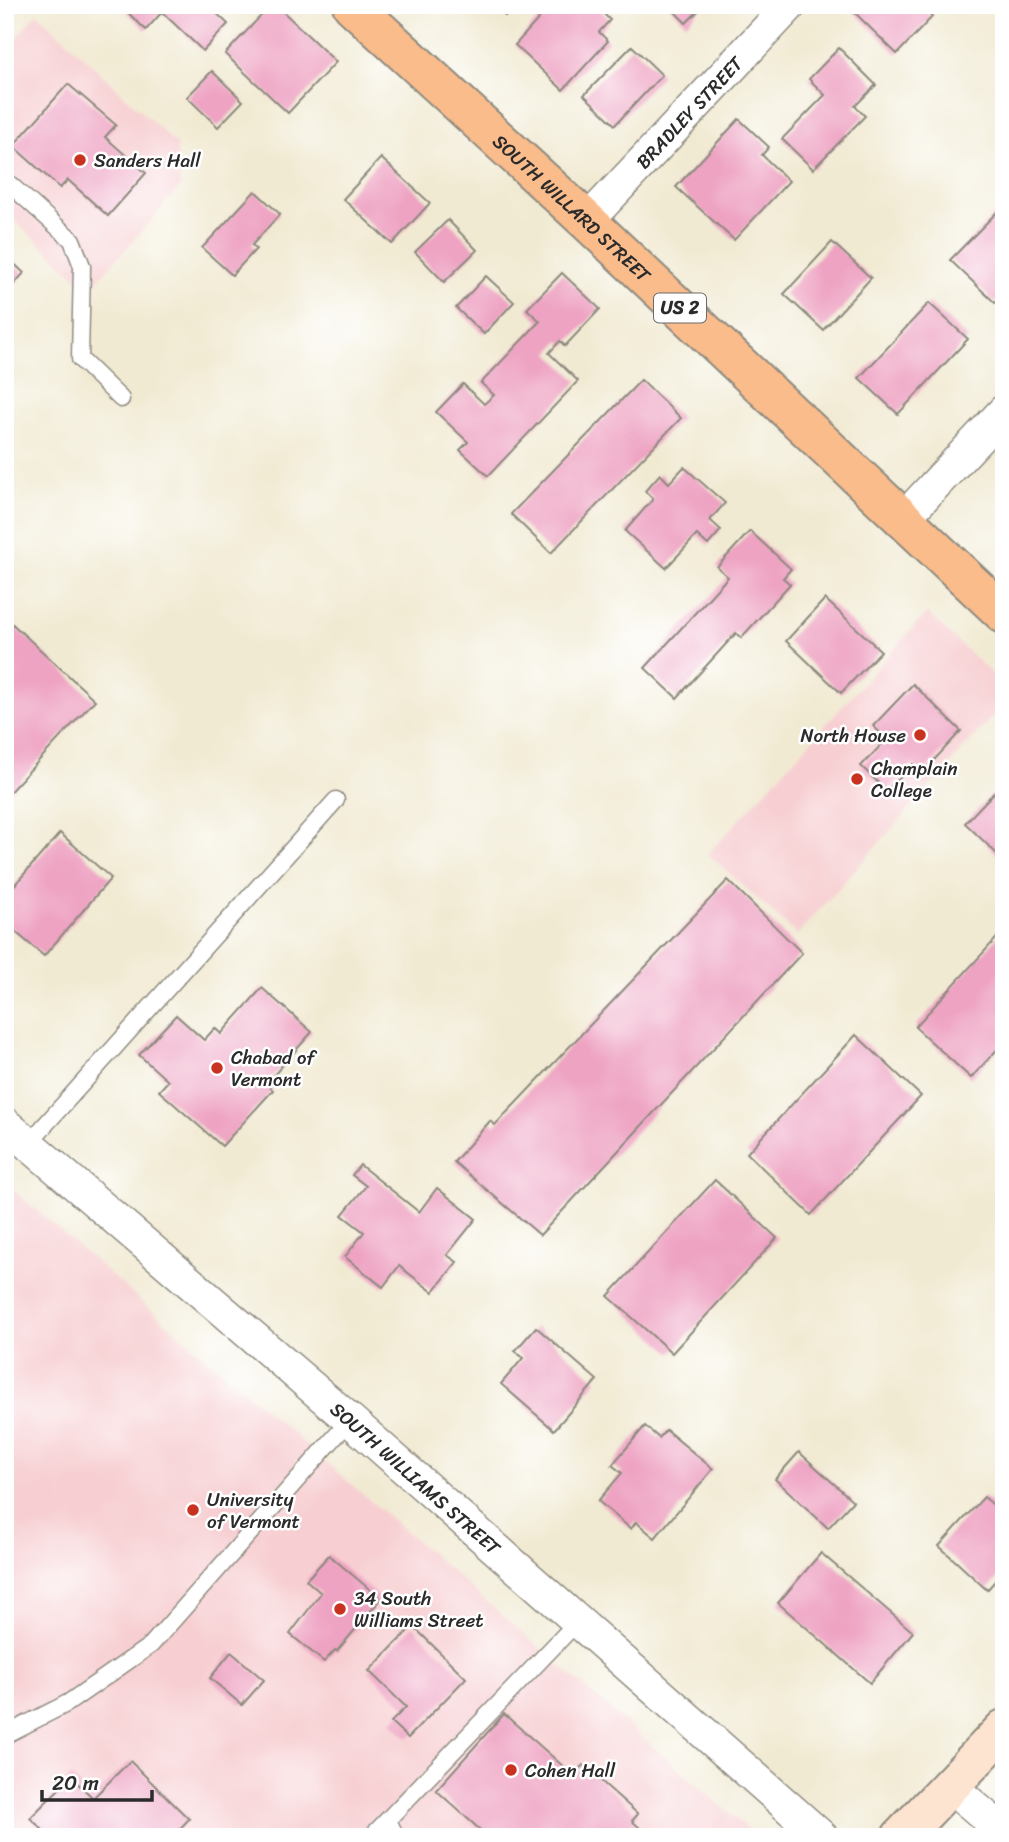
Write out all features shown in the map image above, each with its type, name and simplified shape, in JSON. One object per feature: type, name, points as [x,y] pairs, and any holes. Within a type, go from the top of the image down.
[{"type":"main road","name":"SOUTH WILLARD STREET","points":[[352,5],[587,221],[1004,614]]},
{"type":"main road","points":[[901,1837],[1004,1729]]},
{"type":"street","name":"BRADLEY STREET","points":[[587,221],[790,5]]},
{"type":"street","points":[[903,519],[1004,411]]},
{"type":"street","name":"SOUTH WILLIAMS STREET","points":[[17,1134],[350,1420],[822,1837]]},
{"type":"street","points":[[950,1786],[1004,1832]]},
{"type":"lane","points":[[5,180],[72,240],[82,266],[80,359],[121,399]]},
{"type":"lane","points":[[17,1134],[336,800]]},
{"type":"lane","points":[[5,1735],[68,1703],[151,1646],[350,1420]]},
{"type":"lane","points":[[371,1837],[578,1621]]},
{"type":"lane","points":[[388,1820],[396,1837]]},
{"type":"shaded area","points":[[37,13],[177,145],[180,187],[90,289],[5,212],[5,51]]},
{"type":"shaded area","name":"Champlain College","points":[[927,613],[1004,685],[1004,703],[797,935],[708,854]]},
{"type":"shaded area","name":"University of Vermont","points":[[5,1183],[757,1837],[5,1837]]},
{"type":"building","points":[[120,5],[208,5],[228,24],[203,51],[162,12],[146,30]]},
{"type":"building","points":[[271,5],[276,5],[336,62],[288,113],[225,54]]},
{"type":"building","points":[[493,5],[515,5],[505,16]]},
{"type":"building","points":[[551,5],[595,5],[610,20],[599,32],[608,41],[563,90],[515,45]]},
{"type":"building","points":[[668,5],[704,5],[686,23]]},
{"type":"building","points":[[859,5],[920,5],[932,17],[897,54],[853,11]]},
{"type":"building","points":[[632,46],[662,75],[615,125],[584,95]]},
{"type":"building","points":[[839,48],[876,85],[855,106],[865,116],[813,169],[782,139],[825,95],[809,79]]},
{"type":"building","points":[[212,71],[243,101],[218,127],[187,97]]},
{"type":"building","name":"Sanders Hall","points":[[68,84],[116,125],[105,137],[146,173],[108,216],[68,180],[60,188],[13,146]]},
{"type":"building","points":[[739,119],[769,147],[762,155],[789,181],[734,240],[676,187]]},
{"type":"building","points":[[381,158],[430,203],[392,244],[343,199]]},
{"type":"building","points":[[255,191],[280,214],[252,245],[256,249],[232,275],[202,248]]},
{"type":"building","points":[[1000,209],[1004,213],[1004,295],[995,303],[950,260]]},
{"type":"building","points":[[448,220],[477,250],[444,282],[415,252]]},
{"type":"building","points":[[832,242],[871,278],[823,330],[784,294]]},
{"type":"building","points":[[5,255],[24,273],[5,294]]},
{"type":"building","points":[[562,273],[600,309],[565,346],[560,341],[549,353],[578,381],[488,476],[460,450],[468,442],[436,412],[463,384],[484,404],[494,395],[481,383],[540,321],[527,309]]},
{"type":"building","points":[[486,276],[514,302],[484,334],[456,308]]},
{"type":"building","points":[[929,303],[968,339],[898,414],[859,378]]},
{"type":"building","points":[[641,380],[681,418],[551,553],[511,514]]},
{"type":"building","points":[[684,467],[725,503],[710,520],[721,530],[708,545],[697,535],[666,568],[625,531],[653,499],[645,491],[660,474],[669,483]]},
{"type":"building","points":[[750,531],[791,569],[783,578],[790,584],[741,638],[736,633],[677,698],[645,668],[728,577],[717,567]]},
{"type":"building","points":[[825,599],[881,651],[841,693],[786,641]]},
{"type":"building","points":[[7,619],[95,700],[5,797],[5,621]]},
{"type":"building","name":"North House","points":[[913,684],[961,731],[922,773],[913,764],[887,791],[861,766],[887,739],[873,726]]},
{"type":"building","points":[[1004,782],[1004,861],[965,823]]},
{"type":"building","points":[[60,833],[111,878],[44,956],[5,923],[5,896]]},
{"type":"building","points":[[728,880],[802,953],[540,1235],[454,1162],[490,1121],[495,1125]]},
{"type":"building","points":[[1004,930],[1004,1042],[971,1078],[915,1027]]},
{"type":"building","name":"Chabad of Vermont","points":[[262,988],[312,1032],[266,1084],[273,1090],[222,1146],[159,1091],[168,1081],[139,1055],[176,1015],[204,1040],[215,1028],[221,1034]]},
{"type":"building","points":[[856,1035],[921,1096],[811,1215],[747,1153]]},
{"type":"building","points":[[360,1165],[419,1212],[437,1188],[476,1219],[447,1255],[457,1262],[433,1292],[399,1266],[383,1287],[345,1257],[364,1232],[342,1215],[366,1186],[352,1175]]},
{"type":"building","points":[[715,1180],[777,1238],[672,1353],[608,1296]]},
{"type":"building","points":[[536,1327],[597,1380],[554,1430],[501,1384],[523,1358],[515,1351]]},
{"type":"building","points":[[645,1426],[659,1438],[666,1430],[713,1469],[655,1538],[636,1522],[631,1529],[598,1501],[622,1473],[612,1465]]},
{"type":"building","points":[[799,1452],[853,1501],[828,1528],[775,1479]]},
{"type":"building","points":[[984,1497],[1004,1514],[1004,1571],[987,1590],[939,1546]]},
{"type":"building","points":[[821,1553],[913,1632],[870,1683],[778,1603]]},
{"type":"building","name":"34 South Williams Street","points":[[329,1555],[381,1599],[337,1651],[324,1662],[290,1634],[321,1593],[306,1580]]},
{"type":"building","points":[[413,1626],[466,1678],[408,1738],[391,1722],[406,1707],[369,1671]]},
{"type":"building","points":[[231,1652],[264,1680],[242,1705],[210,1678]]},
{"type":"building","name":"Cohen Hall","points":[[504,1714],[573,1775],[583,1765],[638,1814],[632,1821],[650,1837],[488,1837],[436,1790]]},
{"type":"building","points":[[130,1761],[189,1819],[172,1837],[35,1837],[42,1829],[30,1818],[71,1777],[93,1798]]},
{"type":"place","name":"Sanders Hall","points":[[80,160]]},
{"type":"place","name":"North House","points":[[920,735]]},
{"type":"place","name":"Champlain College","points":[[857,779]]},
{"type":"place","name":"Chabad of Vermont","points":[[217,1068]]},
{"type":"place","name":"University of Vermont","points":[[193,1510]]},
{"type":"place","name":"34 South Williams Street","points":[[340,1609]]},
{"type":"place","name":"Cohen Hall","points":[[511,1770]]}]
